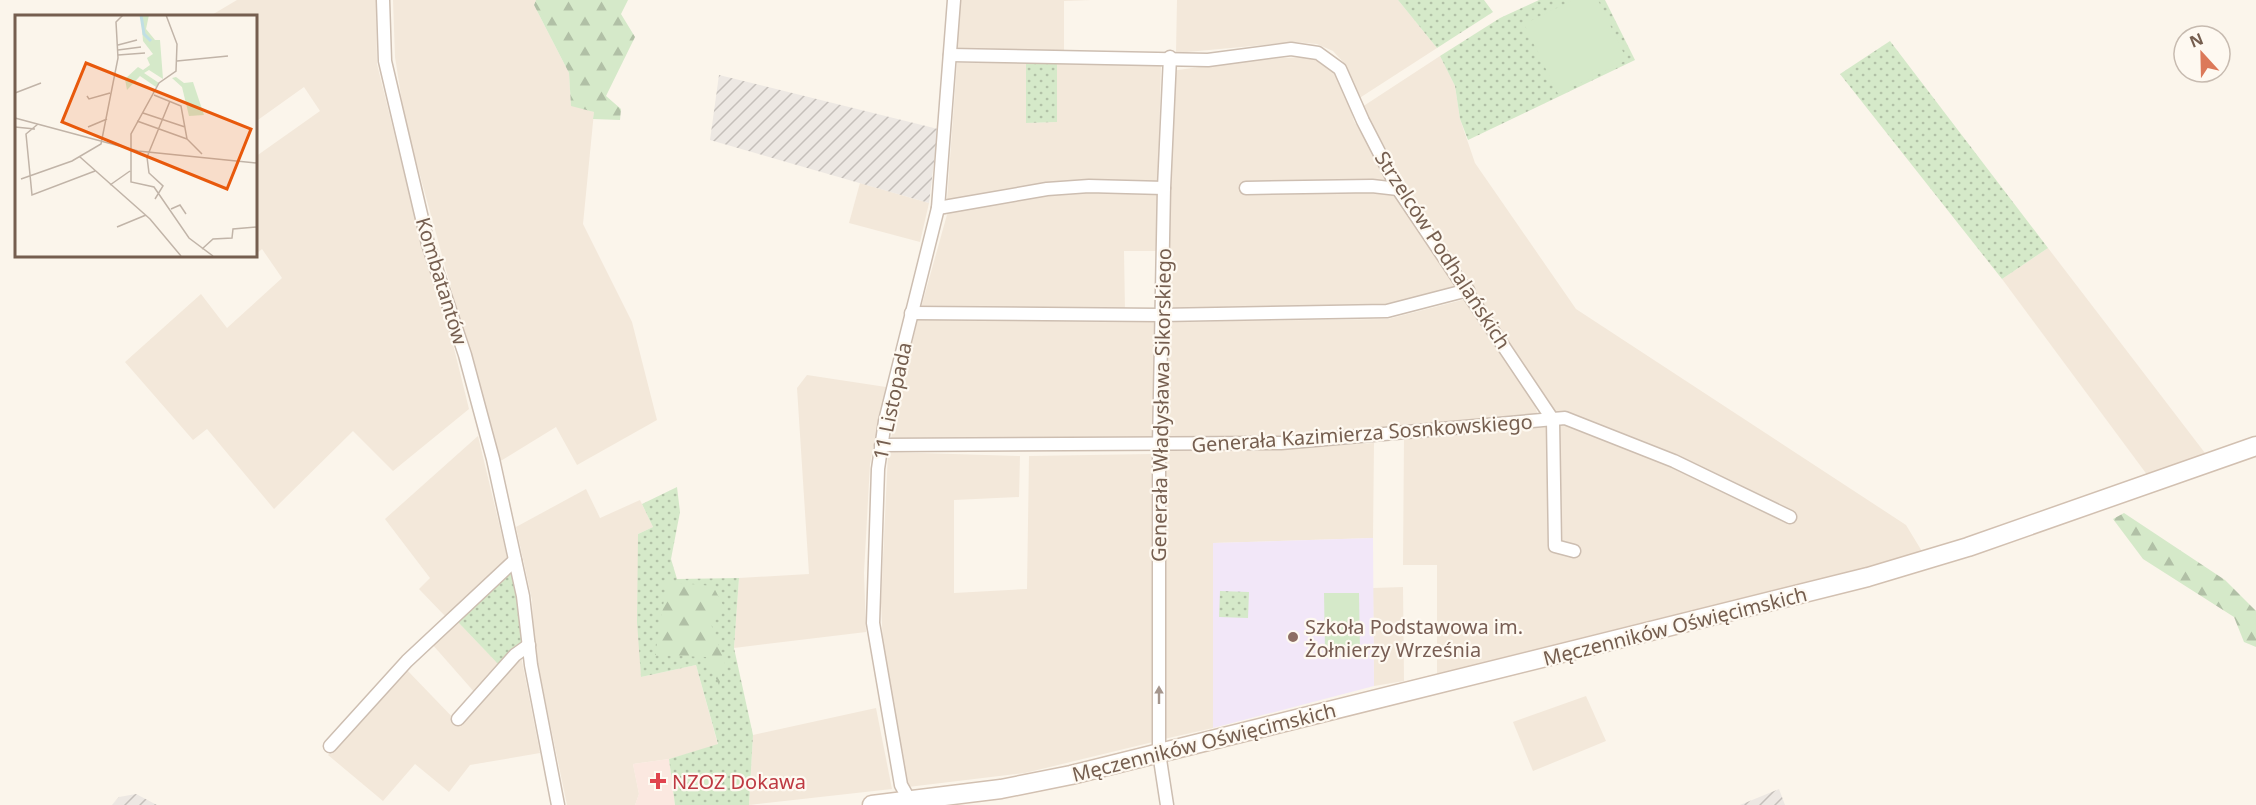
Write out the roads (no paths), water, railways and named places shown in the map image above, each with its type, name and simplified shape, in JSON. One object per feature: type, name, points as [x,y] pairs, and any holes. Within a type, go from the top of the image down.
[{"type":"main road","name":"Męczenników Oświęcimskich","points":[[872,805],[1026,785],[1887,572],[2023,529],[2256,446]]},
{"type":"street","name":"Kombatantów","points":[[383,0],[385,61],[401,136],[428,244],[465,355],[487,436],[515,560],[558,805]]},
{"type":"street","name":"11 Listopada","points":[[910,801],[901,785],[873,623],[874,540],[881,446],[911,313],[938,208],[954,0]]},
{"type":"street","name":"Strzelców Podhalańskich","points":[[950,56],[1170,57],[1208,60],[1291,49],[1325,57],[1340,69],[1363,121],[1398,189],[1468,290],[1553,420]]},
{"type":"street","name":"Generała Władysława Sikorskiego","points":[[1167,805],[1159,753],[1159,445],[1164,188],[1170,57]]},
{"type":"street","points":[[938,208],[1047,189],[1089,186],[1164,188]]},
{"type":"street","points":[[1246,188],[1372,186],[1398,189]]},
{"type":"street","points":[[911,313],[1161,315],[1388,310],[1468,290]]},
{"type":"street","points":[[1553,420],[1565,418],[1581,422],[1674,460],[1790,518]]},
{"type":"street","name":"Generała Kazimierza Sosnkowskiego","points":[[881,446],[1281,443],[1409,430],[1553,420],[1555,546],[1574,551]]},
{"type":"street","points":[[330,746],[406,661],[515,560]]},
{"type":"street","points":[[458,719],[515,655],[529,645]]},
{"type":"place","name":"Szkoła Podstawowa im. Żołnierzy Września","points":[[1293,637]]},
{"type":"place","name":"NZOZ Dokawa","points":[[658,781]]}]
